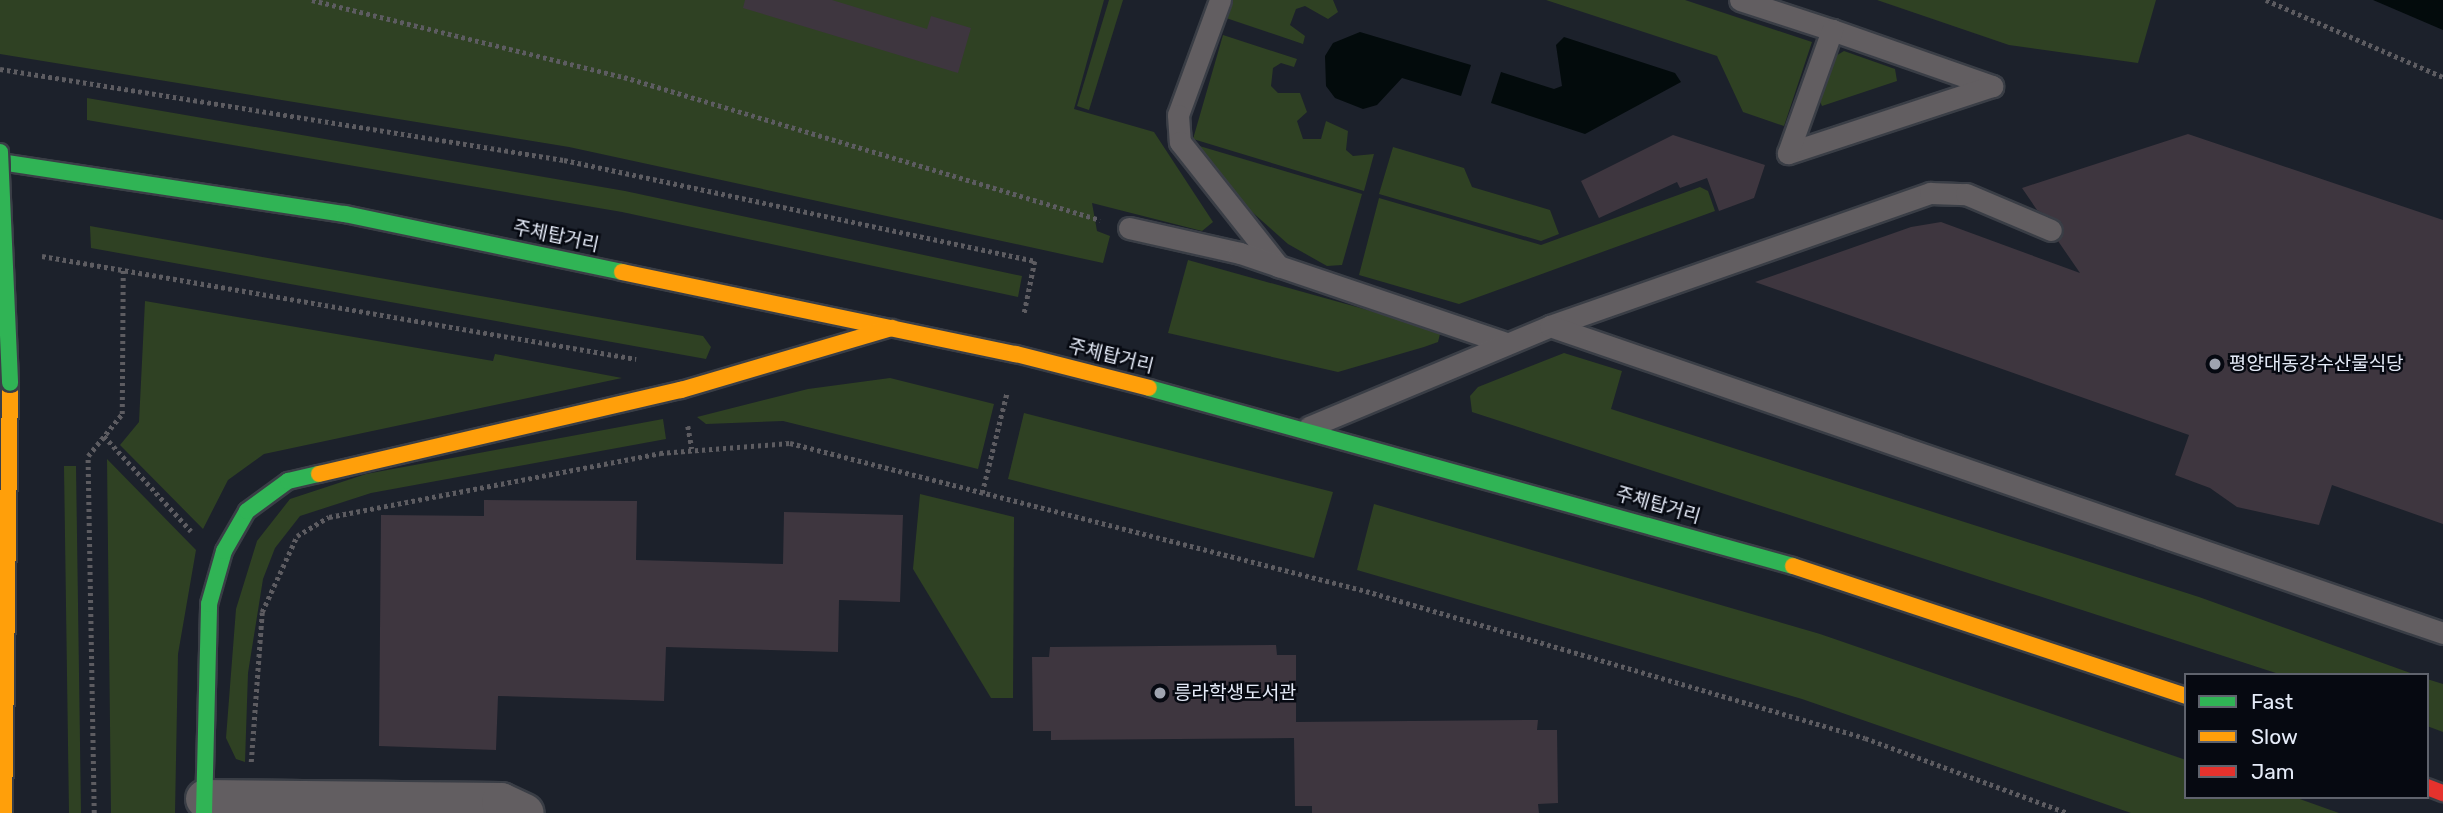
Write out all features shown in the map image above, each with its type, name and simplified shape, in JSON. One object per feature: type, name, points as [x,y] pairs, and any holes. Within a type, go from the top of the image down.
[{"type":"main road","points":[[0,152],[10,383],[4,813]]},
{"type":"main road","name":"주체탑거리","points":[[0,162],[345,214],[1016,354],[1306,428],[1755,554],[2184,695]]},
{"type":"main road","points":[[205,806],[209,604],[224,551],[247,511],[289,481],[681,390],[896,327]]},
{"type":"street","points":[[205,806],[249,799],[501,802],[524,813]]},
{"type":"lane","points":[[1220,0],[1178,115],[1180,142],[1279,267]]},
{"type":"lane","points":[[1740,0],[1832,30],[1992,86],[1787,153],[1832,30]]},
{"type":"lane","points":[[1306,428],[1506,342],[1930,193],[1966,194],[2051,230]]},
{"type":"lane","points":[[1129,228],[1279,267],[1506,342]]},
{"type":"lane","points":[[1550,327],[2443,633]]},
{"type":"path","points":[[312,0],[624,77],[1129,228]]},
{"type":"path","points":[[2266,0],[2443,77]]},
{"type":"path","points":[[0,69],[564,160],[1035,261],[1016,354],[982,493]]},
{"type":"path","points":[[27,254],[123,267],[649,361],[681,390],[692,449]]},
{"type":"path","points":[[94,813],[88,456],[122,414],[123,267]]},
{"type":"path","points":[[104,436],[198,539],[224,551]]},
{"type":"path","points":[[249,799],[262,612],[297,536],[329,517],[692,449],[790,443],[1366,592],[1866,738],[2068,813]]},
{"type":"green space","points":[[0,0],[1104,0],[1074,109],[1154,132],[1213,222],[1202,231],[1092,203],[1097,231],[1110,236],[1103,263],[569,147],[0,54]]},
{"type":"green space","points":[[1109,0],[1123,0],[1089,110],[1077,106]]},
{"type":"green space","points":[[1232,0],[1333,0],[1338,12],[1328,19],[1305,6],[1296,9],[1290,25],[1305,36],[1303,44],[1226,18]]},
{"type":"green space","points":[[1546,0],[1685,0],[1812,42],[1784,126],[1743,112],[1717,56]]},
{"type":"green space","points":[[1877,0],[2156,0],[2138,63],[2009,45]]},
{"type":"green space","points":[[1223,35],[1297,59],[1294,67],[1281,63],[1273,68],[1271,86],[1278,93],[1300,93],[1307,112],[1297,121],[1303,139],[1321,139],[1326,121],[1348,131],[1346,150],[1353,156],[1374,154],[1364,191],[1193,139]]},
{"type":"green space","points":[[1844,51],[1895,69],[1897,81],[1822,106],[1818,97],[1834,57]]},
{"type":"green space","points":[[87,98],[625,191],[1022,276],[1018,297],[622,212],[87,120]]},
{"type":"green space","points":[[1196,145],[1362,194],[1342,265],[1327,266],[1288,244],[1242,203]]},
{"type":"green space","points":[[1393,147],[1464,168],[1472,187],[1550,210],[1559,234],[1541,241],[1379,194]]},
{"type":"green space","points":[[1700,187],[1708,191],[1715,211],[1459,304],[1359,275],[1379,198],[1541,245]]},
{"type":"green space","points":[[90,226],[703,336],[711,347],[706,359],[91,248]]},
{"type":"green space","points":[[1188,260],[1432,328],[1440,334],[1438,342],[1338,372],[1168,333]]},
{"type":"green space","points":[[145,301],[493,361],[495,354],[622,378],[264,454],[228,480],[203,529],[120,445],[139,422]]},
{"type":"green space","points":[[1564,353],[1622,371],[1611,409],[2199,597],[2410,673],[2276,673],[1472,412],[1470,396],[1478,387]]},
{"type":"green space","points":[[890,378],[994,404],[978,469],[783,421],[706,424],[697,417],[808,389]]},
{"type":"green space","points":[[1024,413],[1333,492],[1314,558],[1008,479]]},
{"type":"green space","points":[[663,419],[666,439],[371,493],[300,516],[275,548],[263,579],[248,673],[245,762],[236,759],[226,738],[236,609],[257,541],[290,499],[366,474]]},
{"type":"green space","points":[[107,459],[196,550],[178,654],[175,813],[111,813]]},
{"type":"green space","points":[[64,466],[76,466],[81,813],[69,813]]},
{"type":"green space","points":[[920,494],[1014,517],[1013,698],[991,698],[913,569]]},
{"type":"green space","points":[[1374,504],[1820,634],[2184,759],[2184,799],[2300,799],[2339,813],[2131,813],[1802,699],[1357,570]]},
{"type":"green space","points":[[2429,680],[2443,684],[2443,732],[2429,727]]},
{"type":"shaded area","points":[[2373,0],[2443,0],[2443,30]]},
{"type":"shaded area","points":[[1360,32],[1471,65],[1461,96],[1402,78],[1377,105],[1363,109],[1335,98],[1326,86],[1325,56],[1333,43]]},
{"type":"shaded area","points":[[1564,37],[1675,73],[1681,82],[1585,134],[1491,103],[1501,72],[1554,89],[1562,86],[1556,45]]},
{"type":"building","points":[[745,0],[832,0],[927,29],[931,16],[971,28],[958,73],[743,8]]},
{"type":"building","name":"평양대동강수산물식당","points":[[2188,134],[2443,220],[2443,524],[2332,485],[2319,525],[2237,507],[2210,488],[2175,475],[2189,435],[1755,282],[1911,227],[1941,222],[2080,273],[2058,241],[2062,223],[2037,210],[2022,188]]},
{"type":"building","points":[[1673,135],[1765,165],[1754,198],[1719,211],[1707,178],[1680,188],[1677,182],[1599,218],[1581,181]]},
{"type":"building","points":[[484,500],[637,501],[636,560],[783,564],[784,512],[903,515],[900,602],[839,600],[838,652],[666,647],[664,701],[498,696],[496,750],[379,746],[381,515],[484,516]]},
{"type":"building","points":[[1276,645],[1277,655],[1296,655],[1296,722],[1538,720],[1537,730],[1557,730],[1558,803],[1538,804],[1539,813],[1312,813],[1312,806],[1295,806],[1294,738],[1051,740],[1051,731],[1033,731],[1032,657],[1049,657],[1050,647]]},
{"type":"traffic: fast","points":[[0,152],[10,383]]},
{"type":"traffic: fast","points":[[0,162],[345,214],[622,272]]},
{"type":"traffic: fast","points":[[1149,388],[1793,566]]},
{"type":"traffic: fast","points":[[204,813],[209,604],[224,551],[247,511],[288,481],[319,474]]},
{"type":"traffic: slow","points":[[622,272],[1016,354],[1149,388]]},
{"type":"traffic: slow","points":[[319,474],[681,390],[892,328]]},
{"type":"traffic: slow","points":[[4,813],[10,383]]},
{"type":"traffic: slow","points":[[1793,566],[2184,695]]},
{"type":"traffic: jam","points":[[2429,788],[2443,793]]},
{"type":"place","name":"평양대동강수산물식당","points":[[2215,364]]},
{"type":"place","name":"릉라학생도서관","points":[[1160,693]]}]
